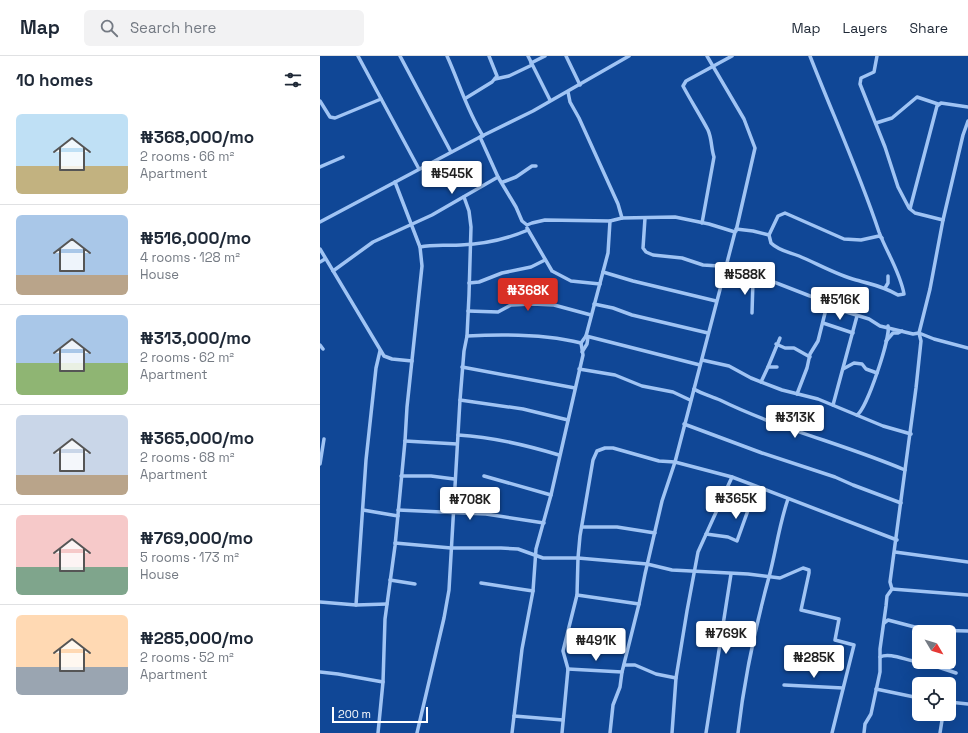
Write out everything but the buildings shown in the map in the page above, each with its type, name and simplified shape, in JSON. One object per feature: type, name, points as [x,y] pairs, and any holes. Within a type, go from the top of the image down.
[{"type":"street","points":[[358,56],[419,169]]},
{"type":"street","points":[[400,56],[451,152]]},
{"type":"street","points":[[447,56],[466,98],[471,118],[481,136],[498,177],[503,182],[522,221],[527,225],[528,230],[552,271],[566,279],[600,284]]},
{"type":"street","points":[[489,56],[497,76],[495,79]]},
{"type":"street","points":[[528,56],[550,100]]},
{"type":"street","points":[[466,98],[495,79],[509,76],[545,56]]},
{"type":"street","points":[[566,56],[580,85]]},
{"type":"street","points":[[320,222],[481,136],[533,111],[628,56]]},
{"type":"street","points":[[610,733],[613,705],[620,687],[622,672],[639,604],[647,564],[736,230],[755,148],[744,119],[712,67],[707,56]]},
{"type":"street","points":[[702,223],[714,157],[712,140],[684,86],[686,82],[732,56]]},
{"type":"street","points":[[810,56],[840,128],[882,238],[895,266],[904,294],[898,295],[884,288],[855,280],[778,249],[771,243],[769,235],[778,216],[785,213],[844,239],[861,240],[879,236],[882,238]]},
{"type":"street","points":[[877,56],[874,72],[860,80],[869,110],[886,147],[892,172],[910,209],[915,213],[943,220]]},
{"type":"street","points":[[568,92],[570,102],[580,118],[618,204],[622,218]]},
{"type":"street","points":[[876,123],[892,118],[917,97],[938,104],[968,107]]},
{"type":"street","points":[[320,100],[330,117],[335,118],[381,99]]},
{"type":"street","points":[[910,209],[932,120],[938,104]]},
{"type":"street","points":[[892,589],[890,582],[911,434],[921,341],[919,333],[943,220],[963,135],[968,121]]},
{"type":"street","points":[[320,167],[343,157]]},
{"type":"street","points":[[503,182],[516,178],[532,166],[536,166]]},
{"type":"street","points":[[333,271],[373,242],[432,215],[498,177]]},
{"type":"street","points":[[378,733],[383,682],[387,604],[398,516],[405,441],[406,407],[422,266],[420,247],[395,182]]},
{"type":"street","points":[[417,733],[444,618],[449,590],[454,479],[462,367],[467,336],[468,311],[470,216],[464,197]]},
{"type":"street","points":[[527,225],[532,222],[545,220],[610,221],[622,218],[675,217],[736,230],[769,235]]},
{"type":"street","points":[[645,218],[643,248],[646,252],[656,255],[682,258],[700,265],[725,268],[752,275],[857,316],[869,319],[880,326],[888,326],[913,334],[919,333],[934,340],[968,348]]},
{"type":"street","points":[[582,352],[587,344],[591,315],[608,253],[610,221]]},
{"type":"street","points":[[420,247],[432,245],[470,244],[507,237],[528,230]]},
{"type":"street","points":[[320,249],[380,351],[388,358],[412,361]]},
{"type":"street","points":[[320,262],[325,259]]},
{"type":"street","points":[[469,283],[479,282],[502,272],[531,267],[545,260]]},
{"type":"street","points":[[603,272],[633,281],[716,301]]},
{"type":"street","points":[[752,275],[752,313]]},
{"type":"street","points":[[884,288],[888,283],[888,276]]},
{"type":"street","points":[[797,394],[810,357],[818,341],[826,309],[825,303]]},
{"type":"street","points":[[468,311],[498,312],[508,306],[532,304],[554,305],[591,315]]},
{"type":"street","points":[[594,304],[613,308],[632,315],[708,333]]},
{"type":"street","points":[[833,405],[857,316]]},
{"type":"street","points":[[822,323],[853,333]]},
{"type":"street","points":[[857,415],[863,410],[877,374],[886,347],[888,326]]},
{"type":"street","points":[[886,341],[892,333],[902,331]]},
{"type":"street","points":[[467,336],[495,335],[564,339],[581,343]]},
{"type":"street","points":[[512,733],[522,649],[533,591],[536,554],[575,388],[582,352],[581,343],[587,336]]},
{"type":"street","points":[[587,336],[700,365]]},
{"type":"street","points":[[761,382],[776,344],[780,338]]},
{"type":"street","points":[[776,344],[785,348],[794,348],[810,357]]},
{"type":"street","points":[[356,605],[366,460],[376,368],[380,351]]},
{"type":"street","points":[[702,360],[729,366],[761,382],[833,405],[883,426],[911,434]]},
{"type":"street","points":[[843,369],[854,364],[862,364],[877,374]]},
{"type":"street","points":[[462,367],[575,388]]},
{"type":"street","points":[[768,367],[777,367]]},
{"type":"street","points":[[579,369],[615,375],[642,386],[674,392],[690,400]]},
{"type":"street","points":[[694,389],[739,410],[877,458],[905,470]]},
{"type":"street","points":[[460,400],[509,407],[568,420]]},
{"type":"street","points":[[684,424],[762,453],[835,477],[901,503]]},
{"type":"street","points":[[458,435],[504,440],[559,455]]},
{"type":"street","points":[[320,464],[324,439]]},
{"type":"street","points":[[405,441],[457,444]]},
{"type":"street","points":[[562,733],[568,670],[563,651],[577,595],[578,558],[582,527],[593,460],[597,451],[605,448],[613,448],[659,461],[675,462],[732,477],[756,488],[897,540]]},
{"type":"street","points":[[402,476],[431,476],[454,479]]},
{"type":"street","points":[[484,476],[551,495]]},
{"type":"street","points":[[672,733],[676,678],[698,552],[732,477]]},
{"type":"street","points":[[706,534],[728,537],[737,541],[756,488]]},
{"type":"street","points":[[738,733],[756,628],[769,576],[780,521],[788,499]]},
{"type":"street","points":[[363,510],[398,516]]},
{"type":"street","points":[[398,510],[486,514],[544,523]]},
{"type":"street","points":[[582,527],[617,527],[655,533]]},
{"type":"street","points":[[395,543],[451,548],[518,549],[536,554],[543,558],[578,558],[647,564],[672,570],[780,578],[804,568],[809,570],[801,610],[839,619],[835,640],[854,645],[832,733]]},
{"type":"street","points":[[895,554],[968,563]]},
{"type":"street","points":[[706,733],[731,574]]},
{"type":"street","points":[[390,580],[415,584]]},
{"type":"street","points":[[481,583],[533,591]]},
{"type":"street","points":[[892,589],[968,595]]},
{"type":"street","points":[[864,733],[865,724],[871,714],[880,672],[880,657],[887,596],[892,589]]},
{"type":"street","points":[[577,595],[639,604]]},
{"type":"street","points":[[320,602],[356,605],[387,604]]},
{"type":"street","points":[[884,623],[888,620],[926,630],[968,631]]},
{"type":"street","points":[[880,657],[888,655],[912,661]]},
{"type":"street","points":[[624,665],[635,665],[656,674],[676,678]]},
{"type":"street","points":[[944,669],[956,673]]},
{"type":"street","points":[[568,670],[622,672]]},
{"type":"street","points":[[320,672],[383,682]]},
{"type":"street","points":[[784,685],[843,688]]},
{"type":"street","points":[[876,688],[912,696]]},
{"type":"street","points":[[956,703],[968,704]]},
{"type":"street","points":[[514,716],[563,720]]},
{"type":"street","points":[[940,733],[942,721]]}]
